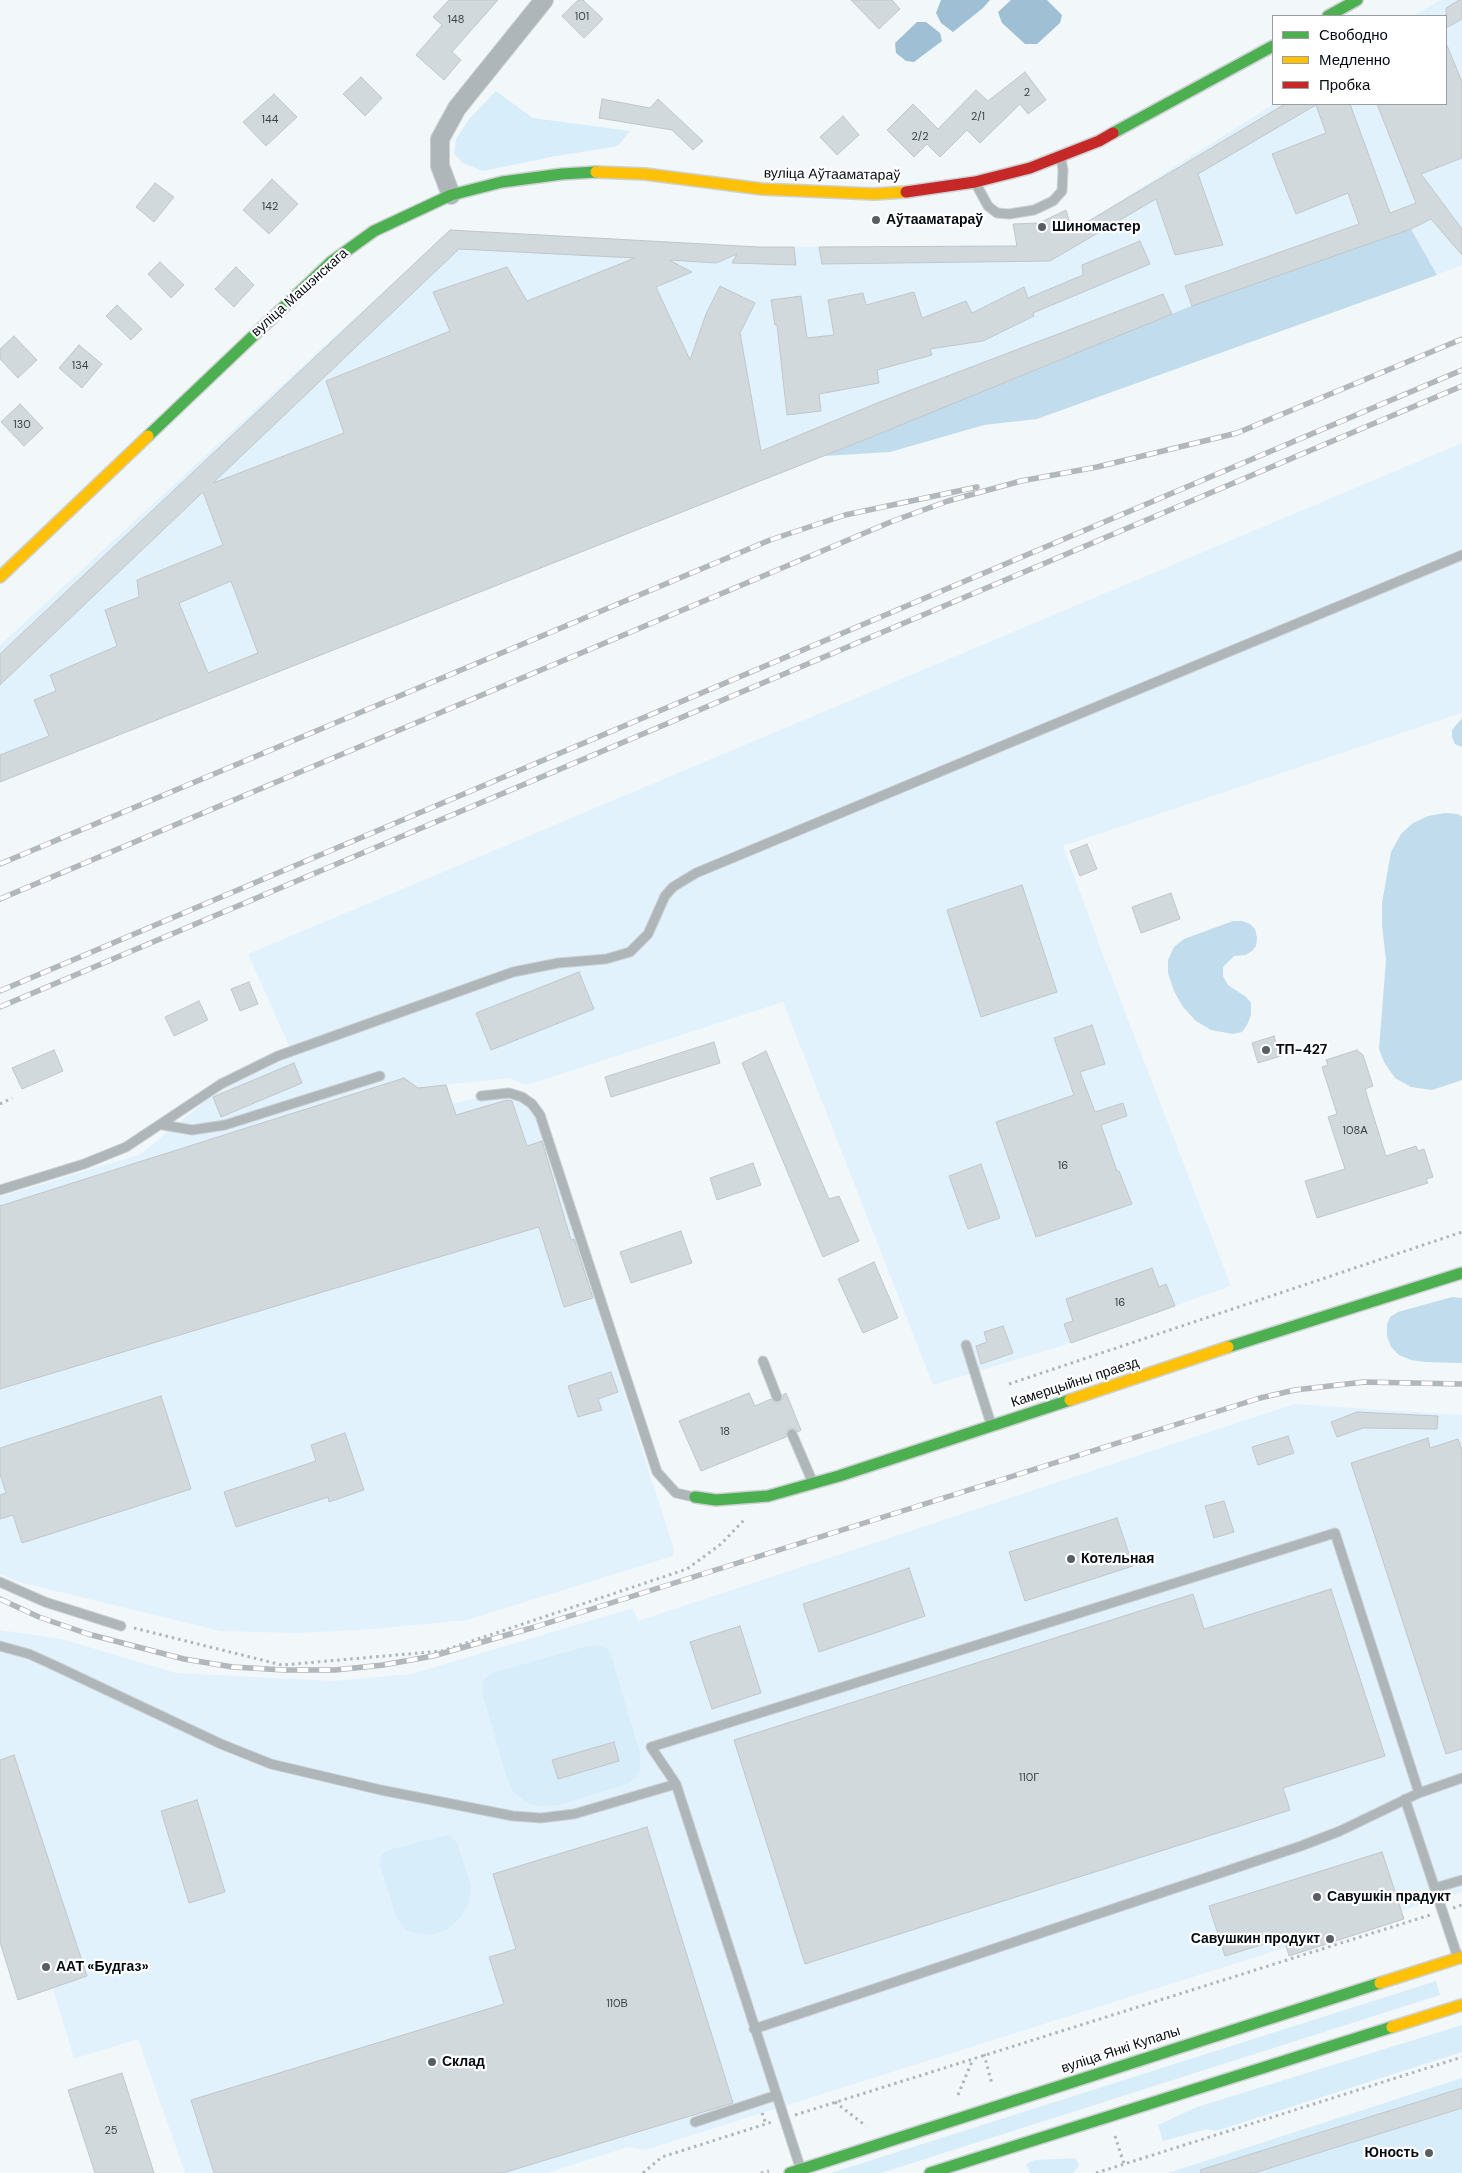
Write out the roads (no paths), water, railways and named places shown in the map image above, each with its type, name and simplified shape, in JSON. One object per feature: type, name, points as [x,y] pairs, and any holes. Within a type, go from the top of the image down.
[{"type":"main road","points":[[1330,15],[1357,0]]},
{"type":"main road","name":"вуліца Аўтааматараў","points":[[451,195],[502,182],[562,174],[598,172],[645,174],[762,189],[874,194],[909,192],[975,182],[1061,158],[1139,121],[1272,47]]},
{"type":"main road","name":"вуліца Машэнскага","points":[[0,576],[331,262],[374,231],[451,195]]},
{"type":"main road","name":"Камерцыйны праезд","points":[[694,1497],[716,1500],[740,1500],[768,1496],[814,1483],[1462,1273]]},
{"type":"main road","name":"вуліца Янкі Купалы","points":[[796,2171],[1263,2019],[1461,1961]]},
{"type":"main road","points":[[930,2173],[1462,2006]]},
{"type":"street","points":[[451,195],[440,166],[440,139],[457,108],[544,0]]},
{"type":"lane","points":[[975,182],[988,206],[998,213],[1009,214],[1034,210],[1053,202],[1062,191],[1063,170],[1061,158]]},
{"type":"lane","points":[[0,1190],[105,1156],[126,1147],[227,1081],[259,1065],[299,1049],[513,972],[558,963],[606,959],[630,952],[648,934],[663,901],[672,887],[696,873],[1462,555]]},
{"type":"lane","points":[[163,1124],[192,1130],[226,1125],[380,1076]]},
{"type":"lane","points":[[481,1096],[494,1093],[508,1093],[522,1097],[532,1104],[540,1115],[657,1472],[676,1493],[694,1497]]},
{"type":"lane","points":[[966,1346],[992,1426]]},
{"type":"lane","points":[[763,1361],[777,1397]]},
{"type":"lane","points":[[792,1434],[814,1483]]},
{"type":"lane","points":[[796,2171],[784,2118],[676,1784],[652,1748],[1335,1533],[1418,1793]]},
{"type":"lane","points":[[0,1582],[45,1602],[121,1626]]},
{"type":"lane","points":[[0,1646],[29,1654],[221,1744],[270,1764],[382,1790],[505,1815],[541,1818],[574,1814],[676,1784]]},
{"type":"lane","points":[[754,2028],[1301,1846],[1346,1828],[1418,1793],[1462,1778]]},
{"type":"lane","points":[[1405,1799],[1442,1911],[1461,1961]]},
{"type":"lane","points":[[1435,1888],[1462,1880]]},
{"type":"lane","points":[[695,2122],[776,2095]]},
{"type":"railway","points":[[0,899],[893,521],[948,501],[1021,481],[1097,467],[1237,433],[1462,339]]},
{"type":"railway","points":[[0,991],[1462,370]]},
{"type":"railway","points":[[0,1007],[1462,386]]},
{"type":"railway","points":[[0,864],[770,540],[845,515],[977,487]]},
{"type":"railway","points":[[0,1599],[39,1617],[88,1634],[184,1659],[233,1667],[284,1670],[335,1670],[383,1665],[433,1656],[535,1627],[1260,1398],[1295,1390],[1364,1382],[1462,1384]]},
{"type":"place","name":"Аўтааматараў","points":[[876,220]]},
{"type":"place","name":"Шиномастер","points":[[1042,227]]},
{"type":"place","name":"ТП-427","points":[[1266,1050]]},
{"type":"place","name":"Котельная","points":[[1071,1559]]},
{"type":"place","name":"Савушкін прадукт","points":[[1317,1897]]},
{"type":"place","name":"Савушкин продукт","points":[[1330,1939]]},
{"type":"place","name":"ААТ «Будгаз»","points":[[46,1967]]},
{"type":"place","name":"Склад","points":[[432,2062]]},
{"type":"place","name":"Юность","points":[[1429,2153]]}]
